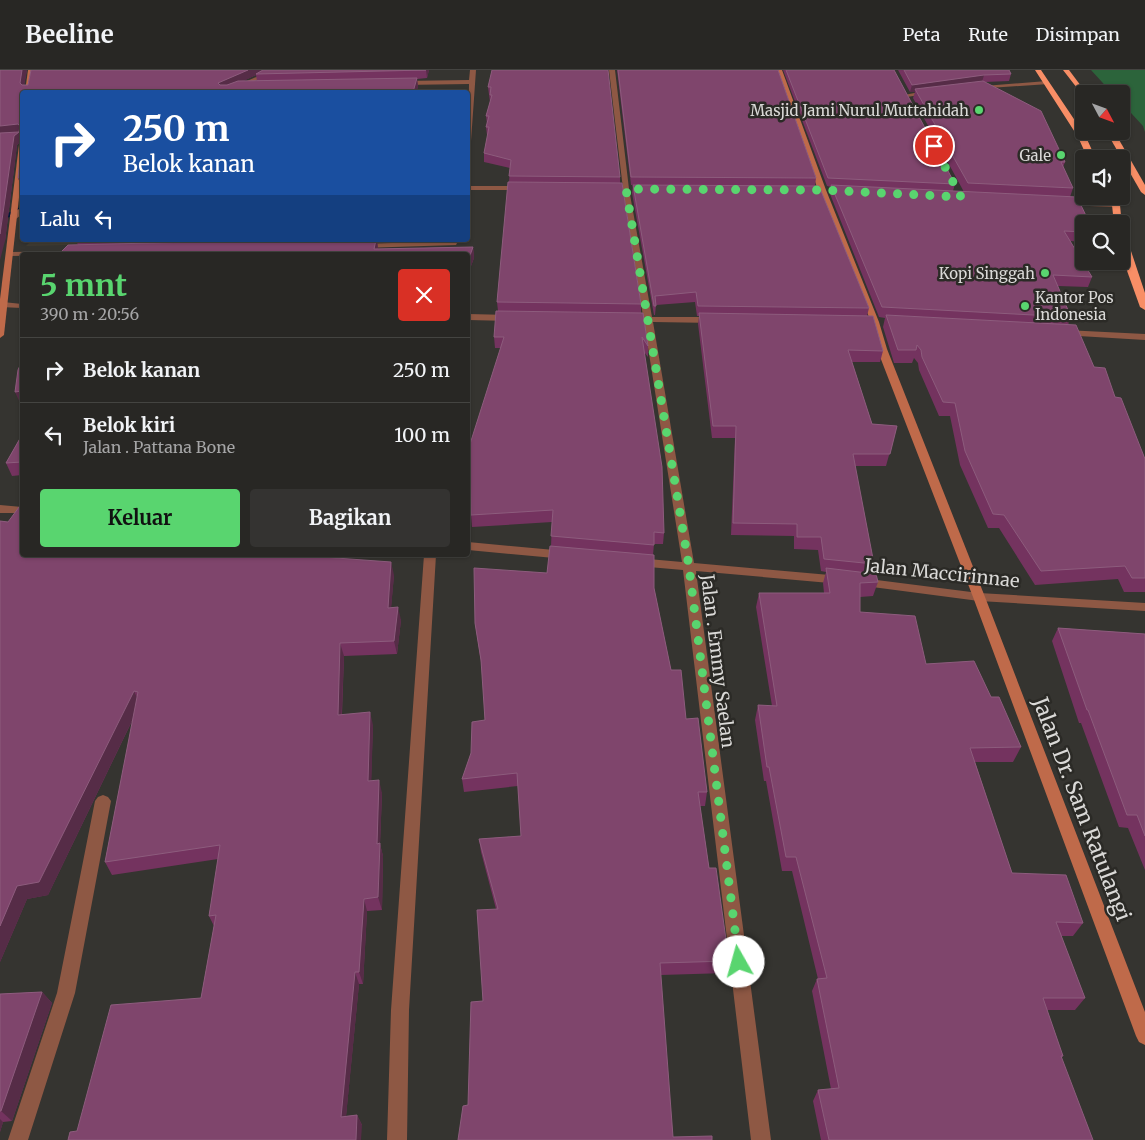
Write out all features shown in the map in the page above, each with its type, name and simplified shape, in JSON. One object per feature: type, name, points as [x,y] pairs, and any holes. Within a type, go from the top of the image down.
[{"type":"highway","points":[[1038,70],[1082,137],[1088,150]]},
{"type":"highway","points":[[1066,70],[1077,85]]},
{"type":"highway","points":[[1115,140],[1145,192]]},
{"type":"highway","points":[[1116,206],[1118,215]]},
{"type":"highway","points":[[1130,265],[1145,307]]},
{"type":"main road","points":[[28,90],[31,70]]},
{"type":"main road","name":"Jalan Dr. Sam Ratulangi","points":[[779,70],[822,190],[875,322],[882,349],[979,597],[1145,1036]]},
{"type":"main road","points":[[0,334],[20,160]]},
{"type":"street","points":[[230,90],[278,70]]},
{"type":"street","points":[[470,112],[473,70]]},
{"type":"street","name":"Jalan . Emmy Saelan","points":[[612,70],[626,189],[689,567],[761,1140]]},
{"type":"street","points":[[394,84],[472,82]]},
{"type":"street","points":[[963,88],[1047,83]]},
{"type":"street","points":[[239,86],[259,86]]},
{"type":"street","points":[[902,87],[912,104]]},
{"type":"street","points":[[907,95],[935,92]]},
{"type":"street","points":[[470,188],[537,188]]},
{"type":"street","points":[[812,190],[832,191]]},
{"type":"street","points":[[1058,202],[1116,206]]},
{"type":"street","points":[[13,216],[20,212]]},
{"type":"street","points":[[355,246],[454,244]]},
{"type":"street","points":[[10,254],[20,254]]},
{"type":"street","points":[[3,305],[20,306]]},
{"type":"street","points":[[470,317],[517,318]]},
{"type":"street","points":[[627,319],[726,320]]},
{"type":"street","points":[[1058,332],[1145,337]]},
{"type":"street","points":[[0,509],[20,510]]},
{"type":"street","points":[[470,546],[573,556]]},
{"type":"street","points":[[397,1140],[400,1010],[430,557]]},
{"type":"street","name":"Jalan Maccirinnae","points":[[622,560],[832,578],[979,597],[1145,607]]},
{"type":"street","points":[[18,1140],[66,993],[103,801]]},
{"type":"shaded area","points":[[30,242],[204,242],[26,246]]},
{"type":"green space","points":[[1091,70],[1145,70],[1145,132],[1143,126],[1130,112],[1130,85],[1105,85]]},
{"type":"building","points":[[0,70],[22,70],[20,83],[22,85],[28,85],[31,70],[248,70],[218,83],[220,85],[227,85],[238,81],[417,78],[414,90],[20,90],[20,126],[18,124],[0,126]]},
{"type":"building","points":[[263,70],[426,70],[256,74]]},
{"type":"building","points":[[492,70],[608,70],[620,177],[509,176],[511,160],[484,153],[489,127],[486,127],[489,116],[486,116],[492,95],[490,95],[491,87],[488,87]]},
{"type":"building","points":[[618,70],[778,70],[816,178],[631,177]]},
{"type":"building","points":[[786,70],[894,70],[955,184],[828,178]]},
{"type":"building","points":[[904,70],[1009,70],[1011,74],[984,75],[912,85]]},
{"type":"building","points":[[983,81],[1041,111],[1065,162],[1061,162],[1073,188],[968,183],[915,89]]},
{"type":"building","points":[[19,132],[14,136],[0,234],[0,133]]},
{"type":"building","points":[[20,160],[20,178],[18,178]]},
{"type":"building","points":[[508,182],[622,183],[641,304],[497,302]]},
{"type":"building","points":[[633,185],[819,186],[869,308],[698,306],[696,292],[655,296],[656,306],[654,306]]},
{"type":"building","points":[[831,185],[1075,197],[1075,205],[1081,205],[1086,215],[1075,215],[1075,232],[1064,231],[1075,249],[1075,270],[1088,270],[1092,277],[1053,275],[1071,317],[882,307]]},
{"type":"building","points":[[195,242],[376,242],[374,249],[473,247],[470,255],[470,252],[61,252],[68,245]]},
{"type":"building","points":[[496,311],[643,313],[648,346],[642,337],[662,467],[664,533],[654,532],[654,545],[551,536],[553,510],[471,515],[470,444],[504,337],[494,337]]},
{"type":"building","points":[[699,313],[873,316],[883,351],[848,350],[872,424],[897,426],[890,454],[853,454],[874,564],[824,559],[821,537],[797,537],[797,524],[733,523],[736,426],[713,426]]},
{"type":"building","points":[[886,315],[1076,325],[1094,367],[1105,368],[1115,397],[1121,398],[1145,459],[1145,578],[1132,578],[1125,566],[1041,571],[1004,515],[993,514],[965,451],[955,403],[943,402],[922,357],[921,350],[917,345],[916,350],[898,350]]},
{"type":"building","points":[[20,366],[20,391],[15,392]]},
{"type":"building","points":[[20,438],[20,462],[6,463]]},
{"type":"building","points":[[20,506],[20,557],[322,557],[391,562],[388,608],[398,607],[394,641],[340,643],[338,715],[370,712],[368,781],[379,780],[377,844],[380,843],[378,897],[364,899],[359,972],[355,972],[341,1117],[357,1115],[356,1140],[68,1140],[70,1132],[77,1131],[111,1005],[201,998],[216,915],[209,916],[220,845],[105,862],[138,692],[134,691],[39,882],[17,886],[0,926],[0,521],[8,522]]},
{"type":"building","points":[[550,546],[654,555],[654,588],[671,670],[681,670],[686,719],[698,718],[707,792],[698,792],[709,868],[716,868],[729,961],[660,963],[673,1137],[712,1136],[712,1140],[458,1140],[463,1106],[468,1105],[471,1002],[483,1001],[477,910],[498,909],[479,839],[521,836],[517,773],[462,779],[471,753],[472,722],[485,720],[481,660],[475,623],[474,568],[547,573]]},
{"type":"building","points":[[826,568],[876,574],[878,582],[860,583],[860,612],[915,616],[926,664],[974,661],[991,697],[999,697],[1021,747],[970,748],[1012,873],[1066,875],[1083,923],[1056,922],[1085,998],[1043,998],[1063,1056],[1061,1056],[1093,1140],[829,1140],[818,1090],[839,1088],[817,979],[827,978],[796,857],[786,857],[769,767],[767,767],[758,705],[777,706],[759,593],[830,593]]},
{"type":"building","points":[[1058,628],[1145,634],[1145,836],[1137,815],[1127,815]]},
{"type":"building","points":[[42,992],[1,1111],[0,1111],[0,994]]},
{"type":"waterway","points":[[0,220],[20,209]]},
{"type":"place","name":"Masjid Jami Nurul Muttahidah","points":[[979,110]]},
{"type":"place","name":"Gale","points":[[1061,155]]},
{"type":"place","name":"Kopi Singgah","points":[[1045,273]]},
{"type":"place","name":"Kantor Pos Indonesia","points":[[1025,306]]},
{"type":"route","points":[[739,962],[689,567],[626,189],[822,190],[961,197],[934,146]]}]
